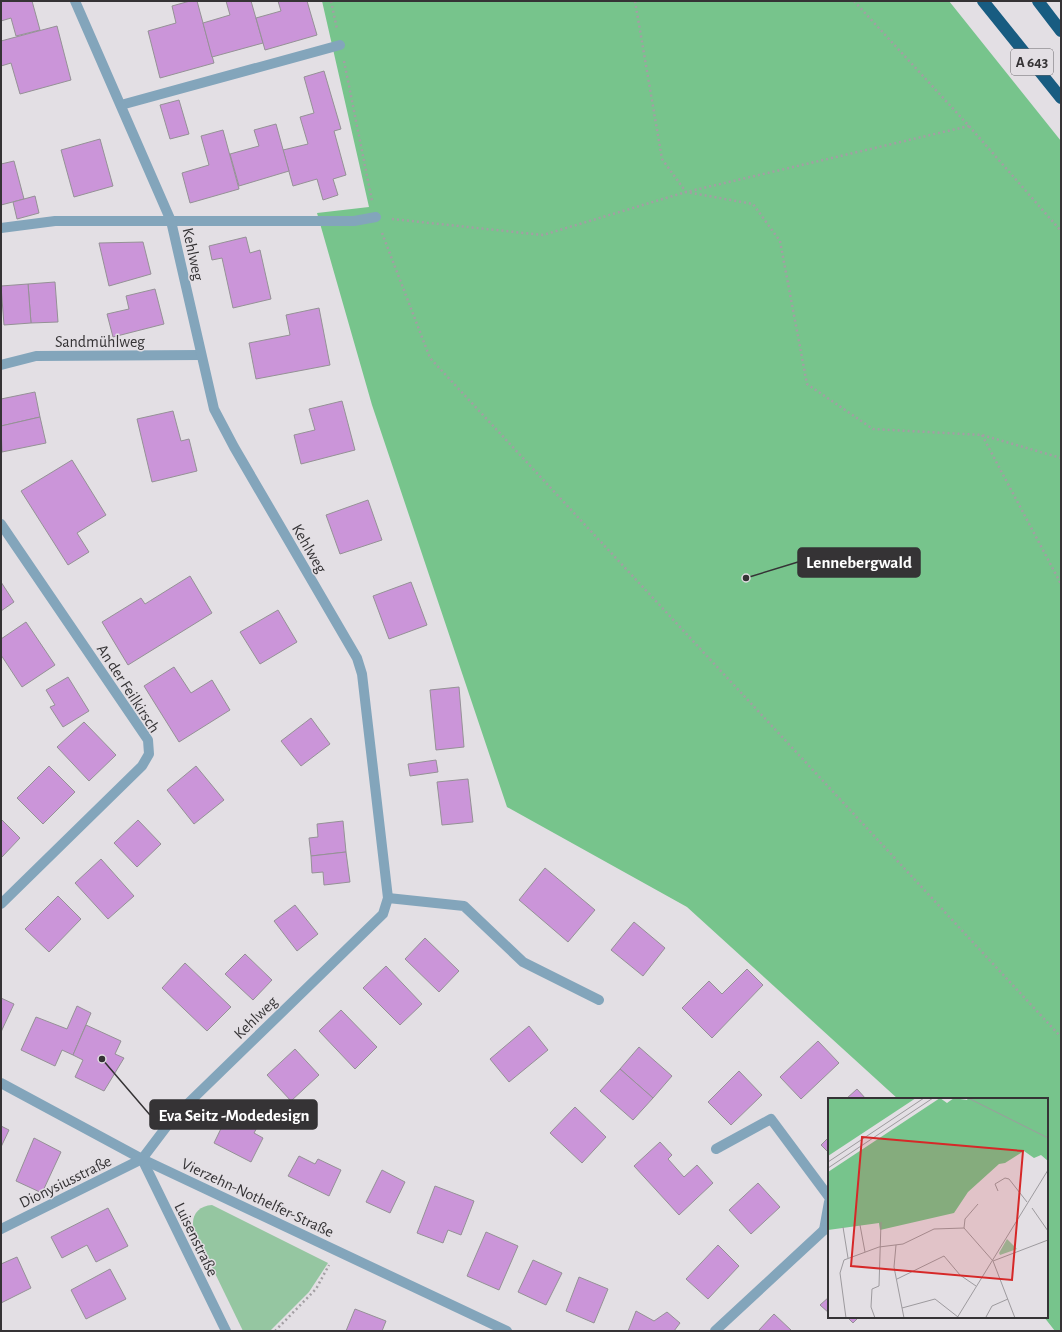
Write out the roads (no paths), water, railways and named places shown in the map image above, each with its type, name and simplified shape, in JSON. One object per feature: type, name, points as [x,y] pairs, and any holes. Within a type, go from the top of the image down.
[{"type":"highway","name":"A 643","points":[[984,1],[1061,98]]},
{"type":"highway","name":"A 643","points":[[1038,1],[1061,31]]},
{"type":"street","name":"Kehlweg","points":[[75,1],[172,221],[200,355],[214,409],[234,447],[357,658],[362,674],[388,898],[383,914],[173,1118],[142,1159]]},
{"type":"street","points":[[121,105],[340,45]]},
{"type":"street","name":"Kehlweg","points":[[1,228],[55,221],[354,221],[376,217]]},
{"type":"street","name":"Sandmühlweg","points":[[1,364],[36,356],[200,355]]},
{"type":"street","name":"An der Feilkirsch","points":[[1,524],[148,740],[149,754],[142,766],[1,904]]},
{"type":"street","points":[[388,898],[464,906],[523,962],[599,1000]]},
{"type":"street","name":"Vierzehn-Nothelfer-Straße","points":[[1,1083],[142,1159],[507,1331]]},
{"type":"street","points":[[716,1149],[772,1119],[828,1196]]},
{"type":"street","name":"Dionysiusstraße","points":[[1,1229],[142,1159]]},
{"type":"street","name":"Luisenstraße","points":[[142,1159],[226,1331]]},
{"type":"street","points":[[715,1331],[824,1230],[828,1208]]},
{"type":"place","name":"Lennebergwald","points":[[746,578]]},
{"type":"place","name":"Eva Seitz -Modedesign","points":[[102,1059]]}]
